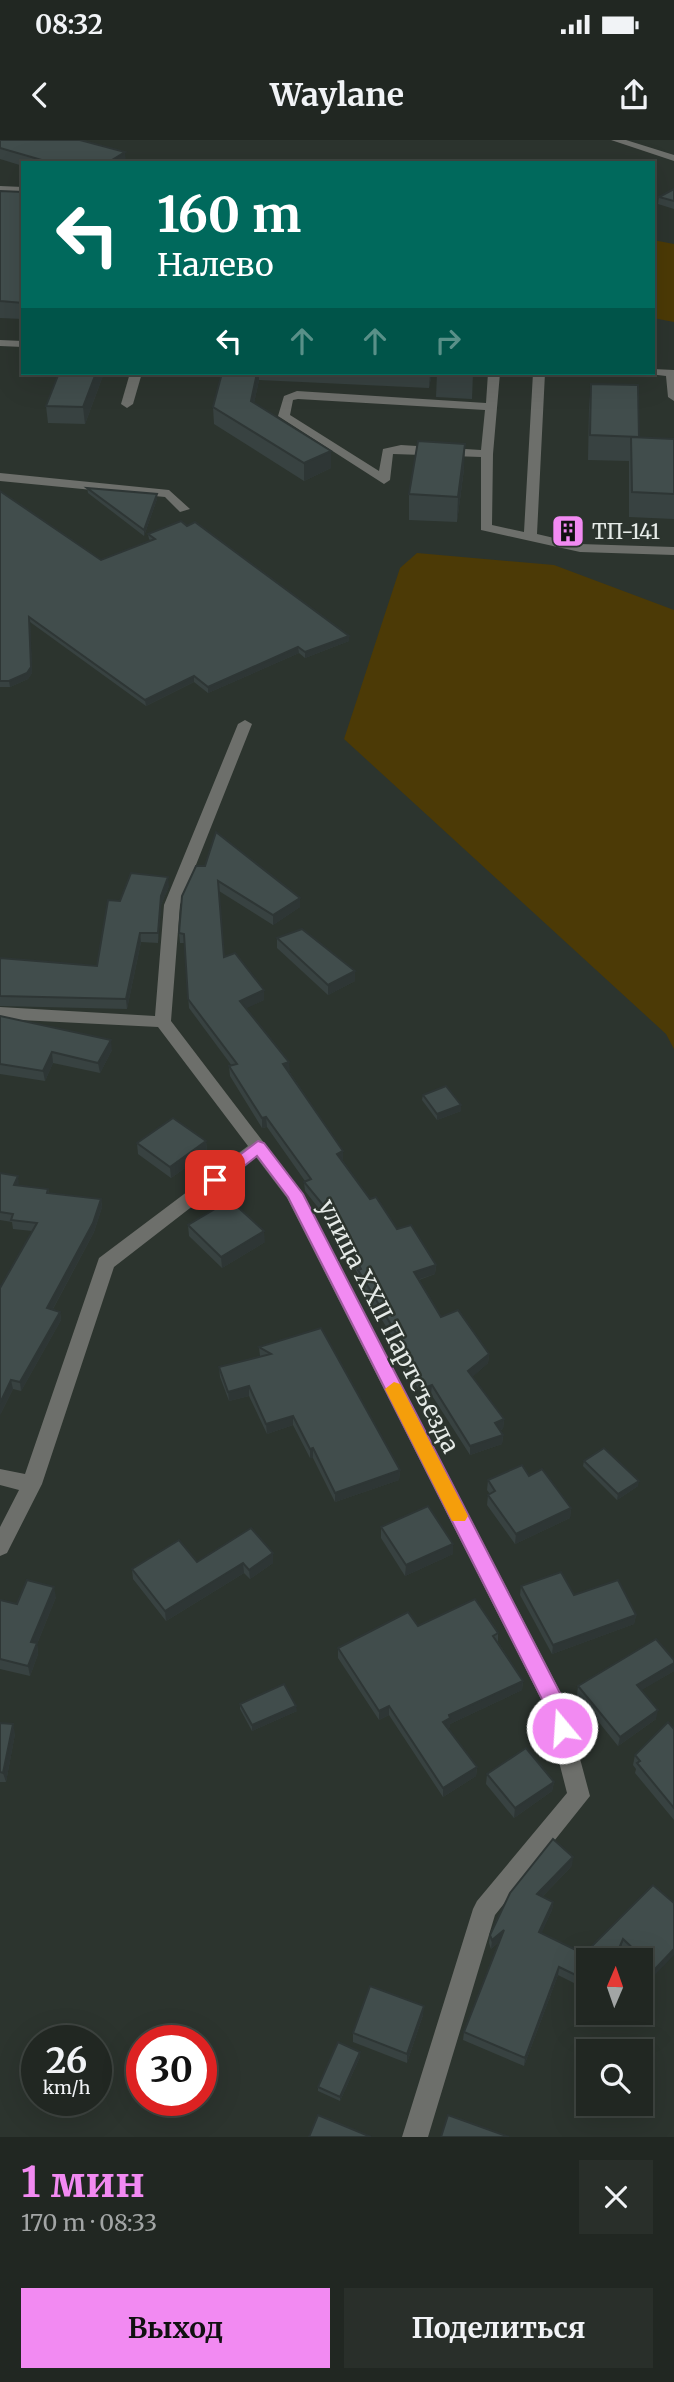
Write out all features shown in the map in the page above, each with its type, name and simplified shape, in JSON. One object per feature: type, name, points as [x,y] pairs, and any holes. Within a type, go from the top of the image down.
[{"type":"street","points":[[616,140],[674,158]]},
{"type":"street","points":[[0,189],[21,190]]},
{"type":"street","points":[[0,343],[21,344]]},
{"type":"street","points":[[655,372],[673,373],[674,397]]},
{"type":"street","points":[[127,404],[135,375]]},
{"type":"street","points":[[494,375],[487,454],[486,527],[530,539],[580,548],[674,551]]},
{"type":"street","points":[[530,539],[539,375]]},
{"type":"street","points":[[384,480],[288,420],[284,416],[288,398],[297,395],[492,407]]},
{"type":"street","points":[[381,495],[387,452],[401,449],[487,454]]},
{"type":"street","points":[[0,477],[169,495],[184,509]]},
{"type":"street","points":[[0,1013],[163,1022],[172,905],[245,724]]},
{"type":"street","name":"улица XXII Партсъезда","points":[[163,1022],[294,1194],[556,1706],[579,1796],[485,1909],[415,2137]]},
{"type":"street","points":[[0,1547],[32,1485],[106,1262],[258,1147]]},
{"type":"street","points":[[0,1477],[32,1485]]},
{"type":"shaded area","points":[[655,240],[674,244],[674,322],[655,318]]},
{"type":"shaded area","points":[[417,553],[554,565],[674,610],[674,1049],[666,1034],[344,739],[400,568]]},
{"type":"building","points":[[0,140],[80,140],[125,152],[110,161],[45,161],[0,148]]},
{"type":"building","points":[[674,189],[674,201],[659,197]]},
{"type":"building","points":[[0,191],[21,192],[21,303],[0,301]]},
{"type":"building","points":[[58,375],[95,375],[83,407],[46,406]]},
{"type":"building","points":[[221,375],[257,375],[251,401],[331,451],[304,463],[213,407]]},
{"type":"building","points":[[591,384],[638,385],[639,437],[590,435]]},
{"type":"building","points":[[631,437],[674,439],[674,494],[632,492]]},
{"type":"building","points":[[418,441],[465,444],[458,497],[409,494]]},
{"type":"building","points":[[87,488],[157,494],[144,530]]},
{"type":"building","points":[[0,491],[101,560],[155,539],[148,534],[181,521],[187,526],[195,522],[349,636],[305,652],[298,647],[208,687],[194,676],[145,700],[29,617],[31,667],[27,673],[9,681],[0,681]]},
{"type":"building","points":[[216,832],[300,898],[273,915],[218,881],[224,957],[235,953],[264,990],[240,1001],[289,1062],[283,1064],[343,1151],[337,1154],[370,1199],[376,1197],[397,1229],[411,1225],[436,1265],[414,1272],[441,1317],[458,1310],[489,1354],[468,1371],[504,1419],[495,1423],[503,1435],[470,1446],[432,1385],[424,1388],[402,1353],[407,1351],[358,1270],[361,1269],[324,1206],[304,1182],[311,1179],[266,1117],[262,1118],[229,1066],[237,1064],[188,999],[184,934],[179,933],[182,896],[196,866],[205,866]]},
{"type":"building","points":[[131,873],[168,877],[161,896],[158,933],[140,933],[126,999],[0,996],[0,958],[97,966],[108,900],[120,901]]},
{"type":"building","points":[[302,929],[355,971],[328,985],[277,938]]},
{"type":"building","points":[[0,1016],[111,1040],[98,1063],[52,1052],[43,1071],[0,1064]]},
{"type":"building","points":[[446,1086],[461,1105],[437,1114],[423,1095]]},
{"type":"building","points":[[173,1118],[206,1141],[170,1167],[137,1143]]},
{"type":"building","points":[[0,1173],[18,1176],[14,1185],[48,1189],[47,1193],[101,1199],[93,1223],[47,1308],[60,1312],[20,1382],[11,1380],[0,1403],[0,1288],[37,1223],[11,1220],[13,1214],[0,1212]]},
{"type":"building","points":[[230,1200],[264,1231],[221,1257],[188,1225]]},
{"type":"building","points":[[321,1328],[400,1470],[335,1493],[313,1448],[310,1449],[293,1416],[266,1424],[249,1386],[228,1392],[219,1367],[271,1354],[259,1347]]},
{"type":"building","points":[[604,1448],[639,1481],[618,1494],[584,1461]]},
{"type":"building","points":[[522,1465],[529,1476],[542,1469],[571,1508],[516,1534],[488,1495],[495,1491],[488,1480]]},
{"type":"building","points":[[428,1506],[453,1544],[406,1565],[381,1527]]},
{"type":"building","points":[[251,1528],[273,1553],[249,1570],[243,1563],[165,1611],[132,1569],[179,1540],[197,1562]]},
{"type":"building","points":[[561,1572],[574,1595],[618,1580],[636,1615],[553,1645],[521,1586]]},
{"type":"building","points":[[27,1580],[54,1587],[31,1642],[37,1643],[28,1666],[0,1659],[0,1600],[17,1604]]},
{"type":"building","points":[[475,1599],[498,1633],[493,1636],[523,1681],[449,1715],[450,1718],[443,1722],[477,1767],[443,1788],[389,1706],[379,1711],[338,1648],[408,1612],[418,1626]]},
{"type":"building","points":[[656,1639],[674,1663],[637,1685],[658,1710],[620,1737],[578,1686]]},
{"type":"building","points":[[284,1684],[296,1706],[252,1725],[240,1704]]},
{"type":"building","points":[[668,1722],[674,1729],[674,1808],[637,1763],[640,1761],[635,1755]]},
{"type":"building","points":[[0,1723],[13,1724],[3,1773],[0,1772]]},
{"type":"building","points":[[526,1748],[554,1782],[515,1808],[487,1774]]},
{"type":"building","points":[[553,1839],[573,1857],[537,1894],[553,1902],[539,1932],[576,1950],[576,1975],[559,1967],[525,2058],[464,2032],[504,1930],[492,1940],[490,1935],[510,1893]]},
{"type":"building","points":[[653,1885],[674,1903],[674,1949],[655,1969],[653,1948],[633,1948],[623,1939],[619,1948],[590,1948]]},
{"type":"building","points":[[370,1986],[424,2006],[407,2054],[353,2033]]},
{"type":"building","points":[[338,2042],[360,2052],[340,2097],[318,2087]]},
{"type":"building","points":[[318,2115],[371,2137],[309,2137]]},
{"type":"building","points":[[448,2115],[509,2137],[441,2137]]},
{"type":"slow traffic","points":[[394,1389],[459,1516]]},
{"type":"place","name":"ТП-141","points":[[568,531]]},
{"type":"route","points":[[215,1180],[258,1147],[294,1194],[556,1706],[562,1728]]}]
